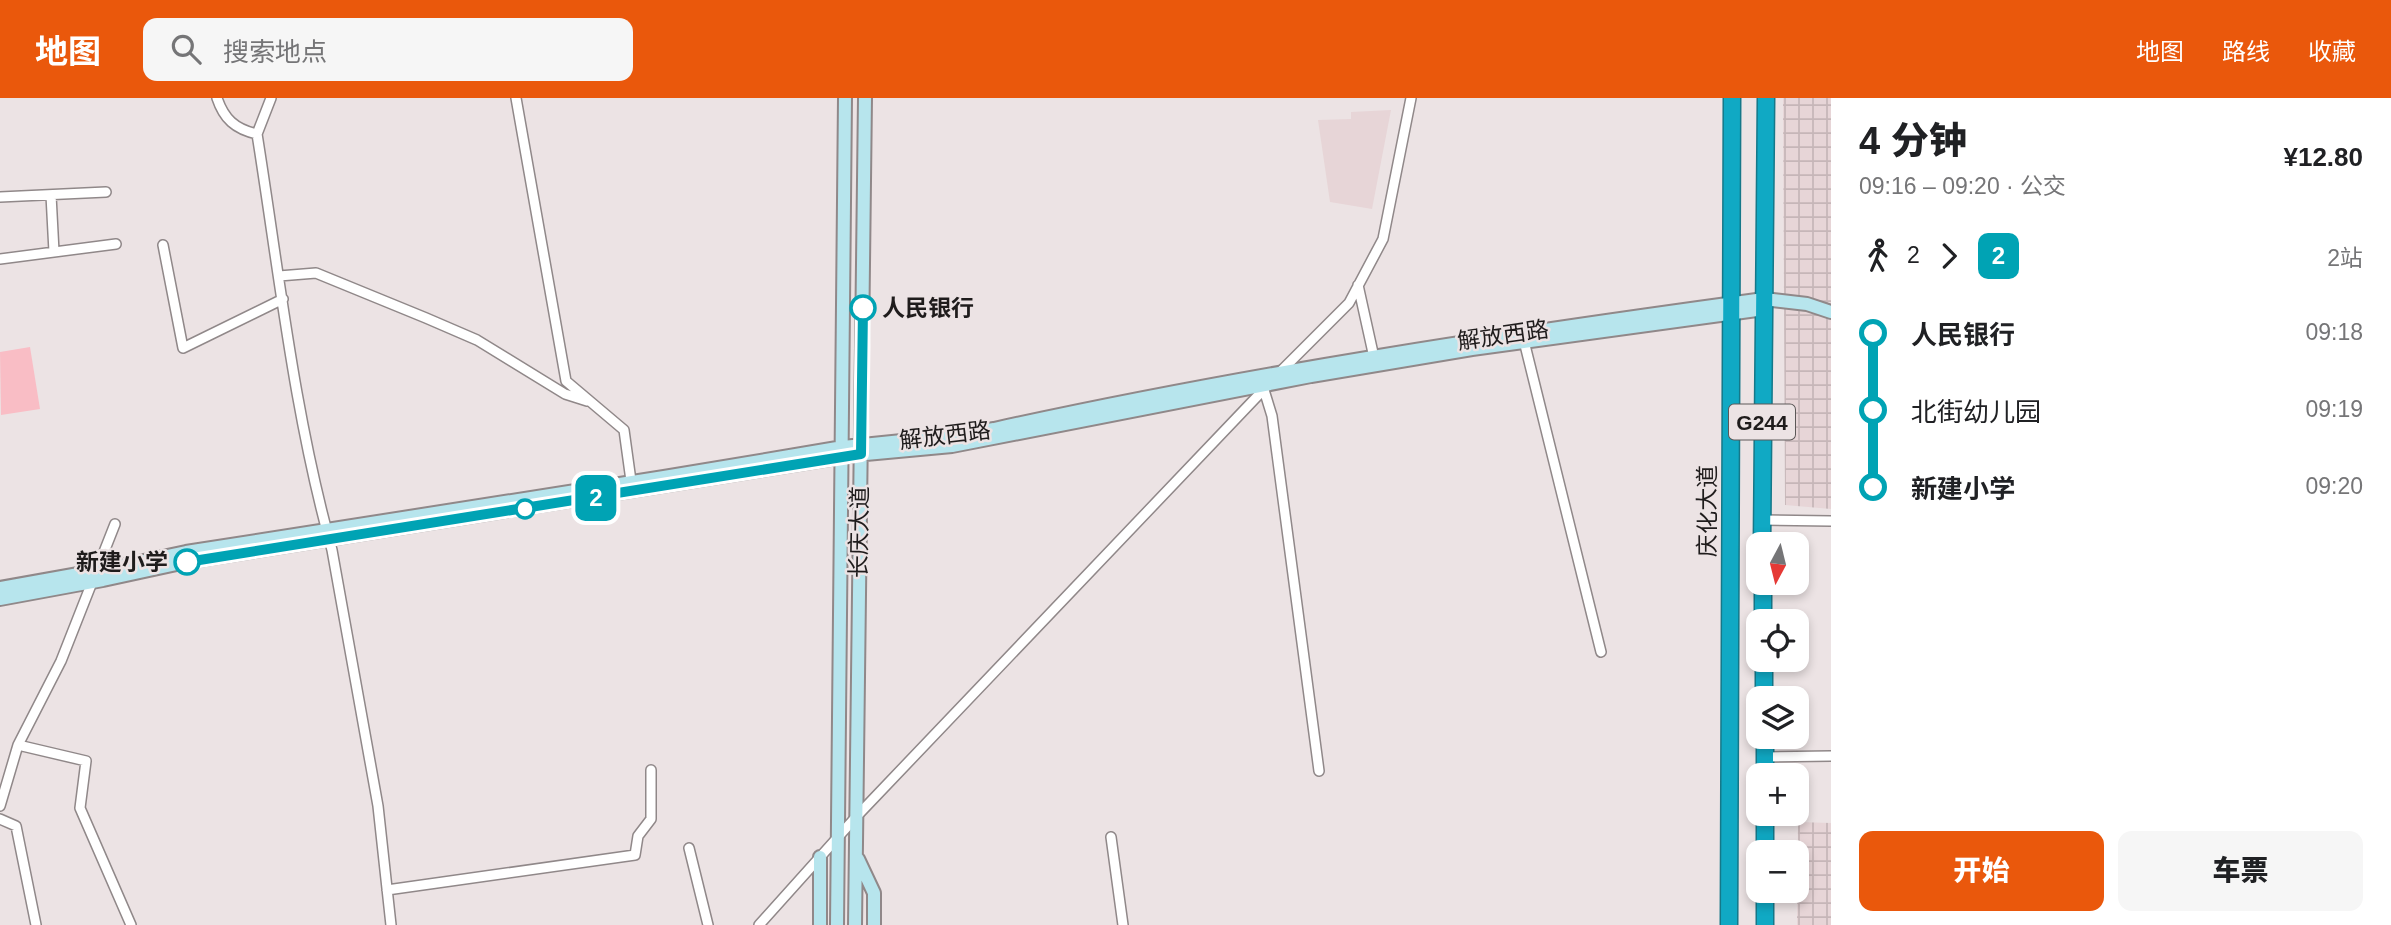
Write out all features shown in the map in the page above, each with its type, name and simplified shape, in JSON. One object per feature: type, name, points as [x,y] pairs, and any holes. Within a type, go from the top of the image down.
[{"type":"highway","name":"庆化大道","points":[[1729,925],[1732,98]]},
{"type":"highway","name":"G244","points":[[1762,532],[1766,98]]},
{"type":"highway","points":[[1765,749],[1765,763]]},
{"type":"highway","points":[[1765,903],[1765,925]]},
{"type":"street","points":[[217,98],[222,112],[231,123],[243,131],[257,134]]},
{"type":"street","points":[[271,98],[257,134],[297,387],[328,535],[378,806],[391,925]]},
{"type":"street","points":[[516,98],[566,381],[624,430],[632,487]]},
{"type":"street","name":"长庆大道","points":[[837,925],[845,98]]},
{"type":"street","name":"长庆大道","points":[[855,925],[865,98]]},
{"type":"street","points":[[759,925],[856,817],[1349,303],[1383,239],[1412,98]]},
{"type":"street","points":[[0,197],[106,192]]},
{"type":"street","points":[[51,195],[54,252]]},
{"type":"street","points":[[0,260],[116,244]]},
{"type":"street","points":[[163,245],[183,348],[283,299]]},
{"type":"street","points":[[279,276],[316,273],[477,340],[565,394],[593,403]]},
{"type":"street","points":[[1358,285],[1375,361]]},
{"type":"street","name":"解放西路","points":[[0,599],[186,552],[328,535],[994,429],[1280,372],[1375,361],[1523,337],[1764,304],[1807,304],[1831,312]]},
{"type":"street","points":[[1523,337],[1601,652]]},
{"type":"street","name":"解放西路","points":[[861,449],[962,444],[1266,387],[1375,361]]},
{"type":"street","points":[[1266,387],[1319,771]]},
{"type":"street","points":[[1762,520],[1831,521]]},
{"type":"street","points":[[0,806],[18,745],[61,661],[115,524]]},
{"type":"street","name":"解放西路","points":[[0,589],[94,577]]},
{"type":"street","points":[[18,745],[86,761],[80,808],[131,925]]},
{"type":"street","points":[[1765,757],[1831,756]]},
{"type":"street","points":[[387,890],[635,855],[638,835],[651,819],[652,770]]},
{"type":"street","points":[[0,819],[16,826],[36,925]]},
{"type":"street","points":[[1111,838],[1123,925]]},
{"type":"street","points":[[690,848],[708,925]]},
{"type":"street","points":[[855,854],[874,893],[874,925]]},
{"type":"street","points":[[820,857],[820,925]]},
{"type":"shaded area","points":[[1783,98],[1831,98],[1831,509],[1785,505]]},
{"type":"shaded area","points":[[1391,110],[1372,209],[1330,202],[1318,120],[1351,119],[1351,112]]},
{"type":"shaded area","points":[[30,347],[40,409],[1,415],[0,352]]},
{"type":"shaded area","points":[[1809,822],[1831,823],[1831,925],[1797,925],[1797,903],[1809,903],[1809,840],[1798,840],[1798,826],[1809,826]]},
{"type":"bus line","name":"2","points":[[187,562],[861,454],[863,308]]},
{"type":"place","name":"人民银行","points":[[863,308]]},
{"type":"place","name":"新建小学","points":[[187,562]]}]
